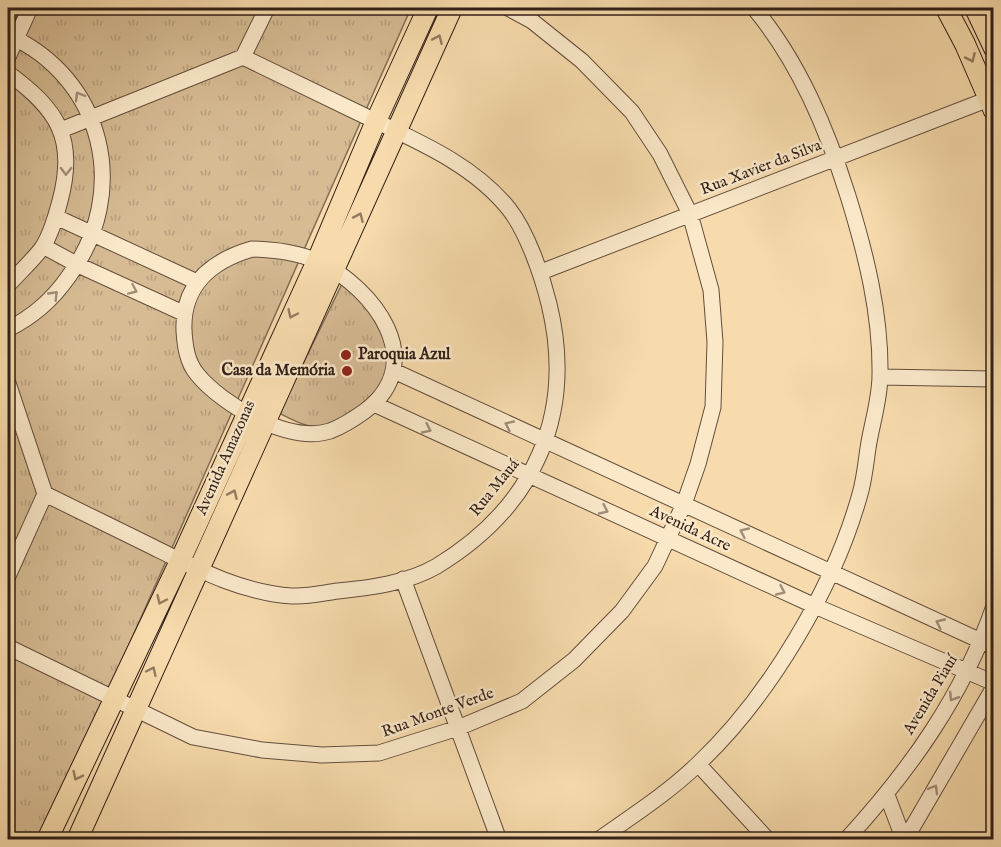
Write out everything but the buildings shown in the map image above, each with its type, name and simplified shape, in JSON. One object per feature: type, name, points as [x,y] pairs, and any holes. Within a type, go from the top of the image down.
[{"type":"main road","name":"Avenida Amazonas","points":[[46,840],[180,561],[317,261],[376,121],[428,8]]},
{"type":"main road","name":"Avenida Amazonas","points":[[77,840],[135,708],[336,271],[452,8]]},
{"type":"main road","points":[[945,8],[992,102]]},
{"type":"main road","points":[[975,8],[993,48]]},
{"type":"street","points":[[8,57],[12,37],[30,8]]},
{"type":"street","points":[[61,130],[243,57],[267,8]]},
{"type":"street","name":"Rua Monte Verde","points":[[8,647],[193,736],[262,750],[322,755],[379,753],[458,728],[522,701],[574,660],[622,610],[656,566],[684,504],[713,407],[716,342],[711,290],[690,214],[660,154],[632,112],[582,61],[532,21],[508,8]]},
{"type":"street","points":[[598,840],[637,813],[698,764],[737,721],[784,658],[815,606],[831,572],[860,494],[880,377],[876,317],[866,255],[836,158],[799,72],[754,8]]},
{"type":"street","points":[[8,329],[41,308],[59,290],[78,265],[93,235],[101,196],[103,169],[99,142],[91,118],[71,83],[47,60],[12,37]]},
{"type":"street","name":"Rua Mauá","points":[[45,494],[199,570],[239,586],[293,596],[366,588],[403,579],[435,567],[486,528],[531,476],[547,443],[557,387],[556,332],[541,272],[509,210],[461,165],[397,130],[243,57]]},
{"type":"street","points":[[8,73],[38,95],[61,130],[66,155],[66,181],[56,217],[43,246],[8,285]]},
{"type":"street","name":"Rua Xavier da Silva","points":[[541,272],[836,158],[992,102]]},
{"type":"street","points":[[56,217],[197,282]]},
{"type":"street","points":[[43,246],[78,265],[183,313]]},
{"type":"street","points":[[252,249],[282,251],[317,261],[336,271],[366,294],[385,320],[393,345],[394,371],[385,390],[374,404],[351,421],[328,431],[301,432],[266,422],[246,413],[217,394],[196,373],[185,349],[183,313],[197,282],[229,256],[252,249]]},
{"type":"street","name":"Avenida Acre","points":[[394,371],[988,644]]},
{"type":"street","points":[[880,377],[993,379]]},
{"type":"street","points":[[8,383],[45,494],[8,576]]},
{"type":"street","name":"Avenida Acre","points":[[374,404],[815,606],[969,672],[993,685]]},
{"type":"street","points":[[403,579],[499,840]]},
{"type":"street","name":"Avenida Piauí","points":[[846,840],[886,795],[988,644],[993,606]]},
{"type":"street","points":[[904,840],[993,685]]},
{"type":"street","points":[[698,764],[768,840]]},
{"type":"street","points":[[886,795],[904,840]]},
{"type":"green space","points":[[10,8],[411,8],[43,839],[8,840],[8,13]]},
{"type":"green space","points":[[342,284],[356,295],[378,322],[384,337],[387,369],[381,385],[369,403],[330,425],[309,426],[279,413]]},
{"type":"place","name":"Paroquia Azul","points":[[346,355]]},
{"type":"place","name":"Casa da Memória","points":[[347,371]]}]
